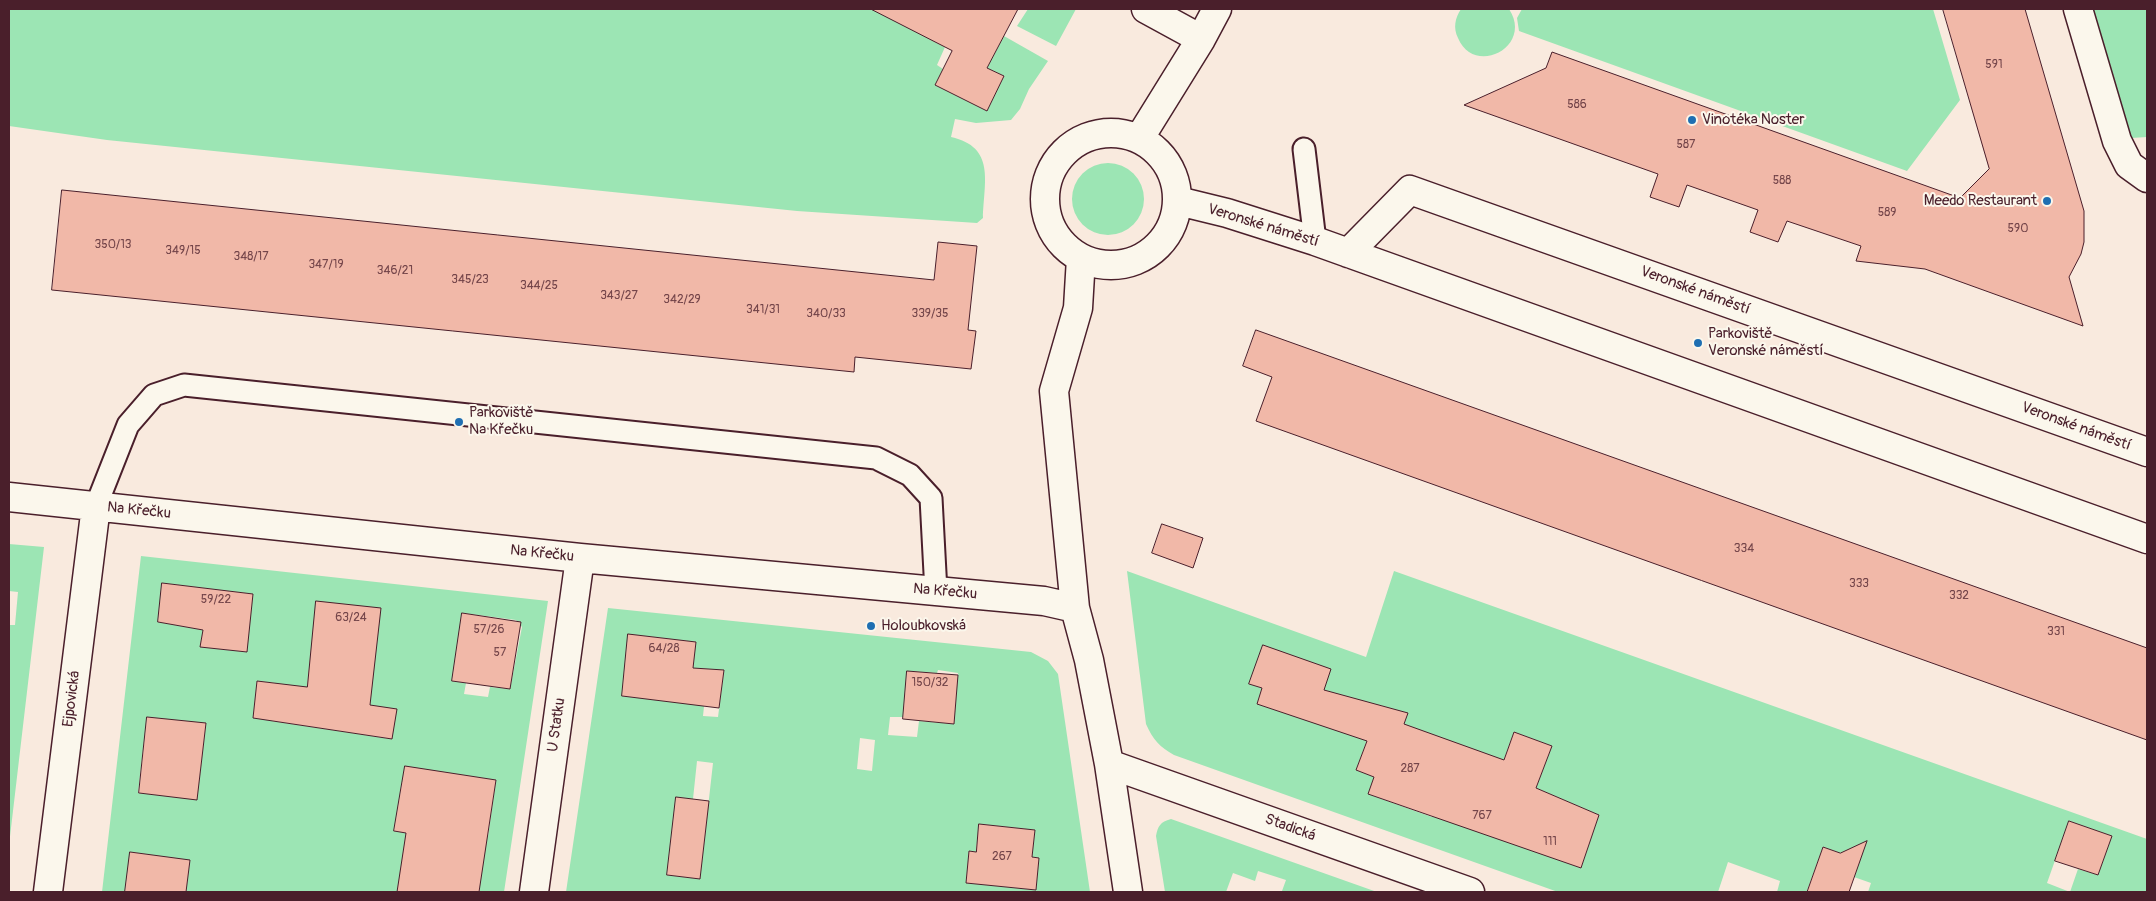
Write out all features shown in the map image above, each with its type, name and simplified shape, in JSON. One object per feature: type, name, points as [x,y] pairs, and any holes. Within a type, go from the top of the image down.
[{"type":"street","points":[[1146,9],[1201,39]]},
{"type":"street","points":[[1139,139],[1201,39],[1216,9]]},
{"type":"street","points":[[2078,9],[2117,140],[2129,165],[2147,178]]},
{"type":"street","points":[[1118,133],[1139,139],[1156,149],[1168,164],[1176,182],[1178,201],[1174,222],[1163,242],[1146,256],[1118,265],[1103,265],[1081,258],[1063,244],[1050,226],[1045,204],[1047,180],[1057,160],[1074,144],[1094,135],[1118,133]]},
{"type":"street","name":"Veronské náměstí","points":[[1348,253],[1410,190],[2147,452]]},
{"type":"street","name":"Veronské náměstí","points":[[1178,201],[1227,213],[1315,241],[2147,539]]},
{"type":"street","points":[[1081,258],[1078,308],[1054,392],[1075,608],[1089,660],[1109,764],[1128,892]]},
{"type":"street","name":"Na Křečku","points":[[9,497],[580,558],[1044,601],[1075,608]]},
{"type":"street","name":"Ejpovická","points":[[48,892],[96,506]]},
{"type":"street","name":"U Statku","points":[[534,892],[580,558]]},
{"type":"street","name":"Stadická","points":[[1109,764],[1470,892]]},
{"type":"lane","points":[[1304,149],[1315,241]]},
{"type":"lane","points":[[96,506],[128,425],[154,395],[184,385],[876,458],[910,475],[932,498],[936,592]]},
{"type":"green space","points":[[9,9],[892,9],[888,17],[945,47],[937,65],[943,69],[935,85],[987,111],[1004,76],[987,68],[1004,36],[1048,61],[1029,89],[1020,109],[1011,120],[976,123],[955,119],[951,137],[965,142],[975,149],[981,158],[984,168],[983,218],[977,223],[797,211],[107,140],[9,126]]},
{"type":"green space","points":[[1028,9],[1076,9],[1056,46],[1017,26]]},
{"type":"green space","points":[[1461,9],[1509,9],[1515,23],[1514,35],[1508,45],[1499,52],[1488,56],[1476,55],[1466,50],[1458,38],[1455,27],[1457,16]]},
{"type":"green space","points":[[1522,9],[1933,9],[1960,100],[1907,171],[1519,31],[1517,18]]},
{"type":"green space","points":[[2089,9],[2147,9],[2147,137],[2131,138],[2125,134]]},
{"type":"green space","points":[[1108,163],[1128,169],[1138,179],[1144,199],[1138,219],[1128,229],[1108,235],[1088,229],[1078,219],[1072,199],[1078,179],[1088,169]]},
{"type":"green space","points":[[9,544],[44,547],[9,845],[9,625],[15,625],[18,592],[9,591]]},
{"type":"green space","points":[[141,556],[548,601],[504,892],[480,892],[480,887],[444,883],[441,892],[186,892],[190,861],[131,852],[125,892],[102,892]],"holes":[[[162,583],[253,594],[246,652],[200,647],[203,630],[158,622]],[[462,613],[516,620],[522,627],[510,689],[490,687],[488,697],[464,694],[466,683],[452,681]],[[257,681],[275,683],[271,720],[253,718]],[[396,709],[391,739],[272,721],[273,711]],[[147,717],[206,724],[197,799],[138,793]],[[442,772],[496,780],[488,836],[470,834]],[[402,782],[420,786],[413,834],[394,831]]]},
{"type":"green space","points":[[1127,571],[1366,657],[1394,571],[2147,839],[2147,892],[2070,892],[1868,892],[1871,883],[1854,877],[1860,861],[1856,853],[1840,853],[1823,847],[1807,891],[1809,892],[1777,892],[1780,881],[1728,862],[1718,892],[1558,892],[1174,755],[1157,742],[1146,724]],"holes":[[[1263,646],[1312,722],[1257,704],[1262,688],[1249,684]],[[1380,705],[1407,715],[1404,724],[1443,787],[1432,817],[1368,794],[1374,777],[1356,770]],[[1514,732],[1552,746],[1536,788],[1599,815],[1581,868],[1478,831]],[[2069,821],[2112,836],[2098,875],[2078,869],[2070,892],[2047,883]]]},
{"type":"green space","points":[[608,608],[1031,652],[1048,661],[1058,674],[1090,892],[566,892]],"holes":[[[636,635],[696,642],[689,698],[682,703],[622,696],[627,643]],[[708,669],[724,671],[718,717],[703,716]],[[938,670],[958,673],[954,724],[919,721],[917,737],[888,735],[890,717],[903,717],[907,671],[937,673]],[[860,738],[875,740],[872,771],[857,769]],[[697,761],[713,763],[700,879],[667,875],[676,798],[693,799]],[[979,824],[1035,830],[1032,857],[1039,858],[1036,890],[966,883],[969,851],[976,852]]]},
{"type":"green space","points":[[1171,819],[1377,892],[1286,892],[1282,891],[1286,880],[1258,871],[1255,881],[1233,873],[1226,892],[1165,892],[1156,836],[1160,825]]},
{"type":"building","points":[[871,9],[1018,9],[987,68],[1004,76],[987,111],[935,85],[952,51]]},
{"type":"building","points":[[1943,9],[2025,9],[2084,211],[2084,242],[2081,254],[2069,277],[2083,326],[1925,269],[1856,261],[1861,246],[1787,221],[1778,242],[1750,232],[1758,210],[1687,185],[1679,207],[1650,197],[1658,174],[1464,105],[1546,68],[1552,52],[1960,198],[1989,169]]},
{"type":"building","points":[[62,190],[934,280],[938,242],[977,246],[968,330],[976,331],[971,369],[855,357],[854,372],[52,290]]},
{"type":"building","points":[[1256,330],[2147,648],[2147,740],[1256,421],[1272,377],[1243,366]]},
{"type":"building","points":[[1162,524],[1203,538],[1193,568],[1152,553]]},
{"type":"building","points":[[162,583],[253,594],[247,652],[200,647],[203,630],[158,622]]},
{"type":"building","points":[[316,601],[381,608],[370,705],[397,709],[392,739],[253,718],[257,681],[307,687]]},
{"type":"building","points":[[462,613],[521,622],[510,689],[452,681]]},
{"type":"building","points":[[628,634],[696,642],[693,668],[724,670],[719,708],[622,696]]},
{"type":"building","points":[[1263,645],[1331,669],[1324,690],[1408,713],[1404,724],[1504,760],[1514,732],[1552,746],[1536,788],[1599,815],[1581,868],[1368,794],[1374,777],[1356,770],[1367,741],[1257,704],[1262,688],[1249,684]]},
{"type":"building","points":[[907,671],[958,675],[954,724],[903,719]]},
{"type":"building","points":[[147,717],[206,723],[197,800],[139,793]]},
{"type":"building","points":[[405,766],[496,780],[479,892],[397,892],[406,833],[394,831]]},
{"type":"building","points":[[676,797],[709,801],[700,879],[667,875]]},
{"type":"building","points":[[2069,821],[2112,836],[2098,875],[2055,861]]},
{"type":"building","points":[[979,824],[1035,830],[1032,857],[1039,858],[1036,890],[966,883],[969,851],[976,852]]},
{"type":"building","points":[[1867,841],[1849,892],[1807,892],[1823,847],[1840,853]]},
{"type":"building","points":[[130,852],[190,860],[186,892],[125,892]]},
{"type":"place","name":"Vinotéka Noster","points":[[1692,120]]},
{"type":"place","name":"Meedo Restaurant","points":[[2047,201]]},
{"type":"place","name":"Parkoviště Veronské náměstí","points":[[1698,343]]},
{"type":"place","name":"Parkoviště Na Křečku","points":[[459,422]]},
{"type":"place","name":"Holoubkovská","points":[[871,626]]}]
